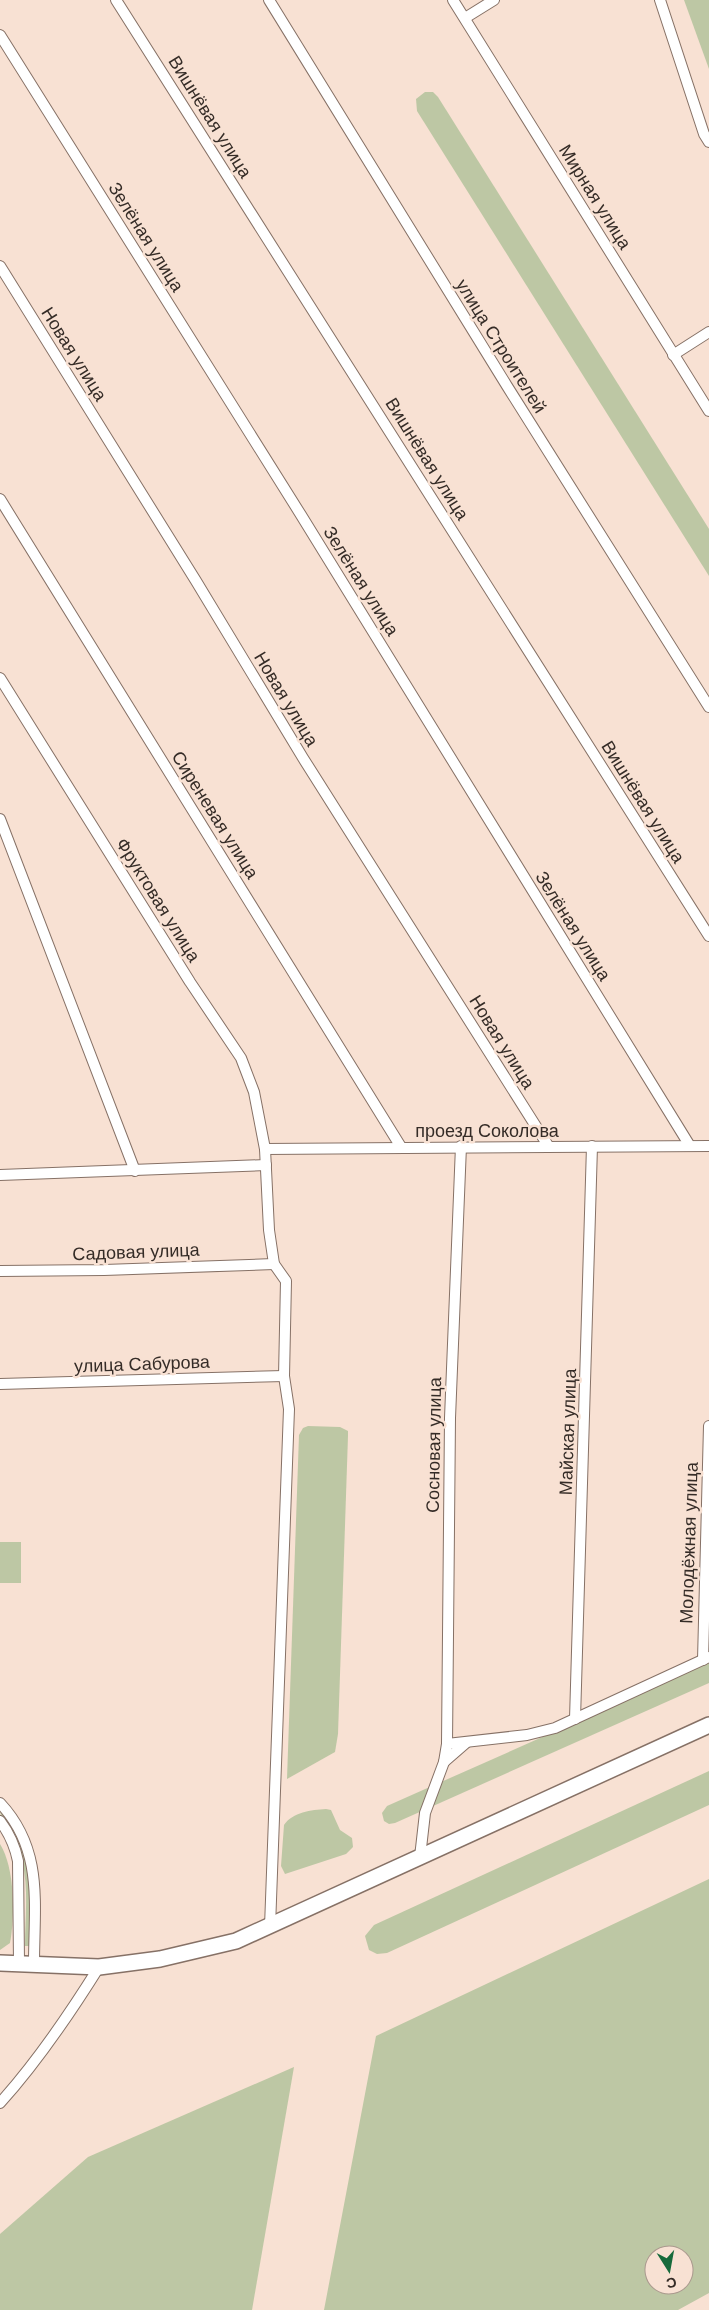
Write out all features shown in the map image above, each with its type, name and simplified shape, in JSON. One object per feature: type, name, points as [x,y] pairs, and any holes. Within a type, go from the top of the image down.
[{"type":"street","name":"Вишнёвая улица","points":[[116,0],[709,936]]},
{"type":"street","name":"улица Строителей","points":[[269,0],[507,386],[709,706]]},
{"type":"street","name":"Мирная улица","points":[[453,0],[709,411]]},
{"type":"street","points":[[465,18],[494,0]]},
{"type":"street","points":[[660,0],[704,134],[709,142]]},
{"type":"street","name":"Зелёная улица","points":[[0,35],[301,515],[690,1146]]},
{"type":"street","name":"Новая улица","points":[[0,266],[196,581],[308,767],[549,1147]]},
{"type":"street","points":[[673,355],[709,332]]},
{"type":"street","name":"Сиреневая улица","points":[[0,499],[402,1147]]},
{"type":"street","name":"Фруктовая улица","points":[[0,678],[190,982],[241,1058],[254,1092],[265,1149],[269,1230],[274,1264]]},
{"type":"street","points":[[0,819],[136,1171]]},
{"type":"street","name":"проезд Соколова","points":[[265,1149],[462,1146],[709,1146]]},
{"type":"street","name":"Сосновая улица","points":[[420,1857],[425,1813],[444,1762],[447,1744],[450,1418],[462,1146]]},
{"type":"street","name":"Майская улица","points":[[575,1719],[592,1146]]},
{"type":"street","points":[[0,1175],[266,1165]]},
{"type":"street","points":[[270,1927],[289,1409],[284,1376],[286,1281],[274,1264]]},
{"type":"street","name":"Садовая улица","points":[[0,1271],[104,1270],[274,1264]]},
{"type":"street","name":"улица Сабурова","points":[[0,1384],[284,1376]]},
{"type":"street","name":"Молодёжная улица","points":[[706,1658],[709,1426]]},
{"type":"street","points":[[447,1744],[541,1732],[575,1719],[706,1658]]},
{"type":"street","points":[[0,1963],[99,1967],[160,1960],[236,1941],[709,1725]]},
{"type":"street","points":[[444,1762],[467,1742]]},
{"type":"street","points":[[0,1803],[18,1825],[32,1860],[34,1876],[27,1964]]},
{"type":"street","points":[[0,1821],[11,1839],[18,1861],[27,1964]]},
{"type":"street","points":[[0,2103],[23,2077],[67,2018],[99,1967]]},
{"type":"green space","points":[[684,0],[709,0],[709,69]]},
{"type":"green space","points":[[425,92],[433,92],[438,97],[709,529],[709,576],[417,111],[416,99]]},
{"type":"green space","points":[[308,1426],[340,1427],[348,1431],[338,1734],[335,1752],[287,1779],[299,1435],[303,1428]]},
{"type":"green space","points":[[0,1542],[21,1542],[21,1583],[0,1583]]},
{"type":"green space","points":[[709,1663],[709,1683],[395,1823],[389,1824],[384,1821],[382,1813],[387,1806]]},
{"type":"green space","points":[[709,1771],[709,1805],[387,1953],[377,1954],[369,1950],[365,1936],[374,1925]]},
{"type":"green space","points":[[0,1808],[24,1845],[31,1880],[31,1946],[25,1946],[26,1893],[22,1861],[3,1822]]},
{"type":"green space","points":[[326,1809],[331,1810],[340,1830],[352,1838],[353,1847],[346,1854],[285,1874],[281,1866],[284,1825],[297,1814]]},
{"type":"green space","points":[[0,1844],[9,1866],[13,1920],[10,1943],[0,1950]]},
{"type":"green space","points":[[709,1879],[709,2293],[678,2310],[324,2310],[376,2036]]},
{"type":"green space","points":[[294,2067],[252,2310],[0,2310],[0,2234],[88,2157]]}]
